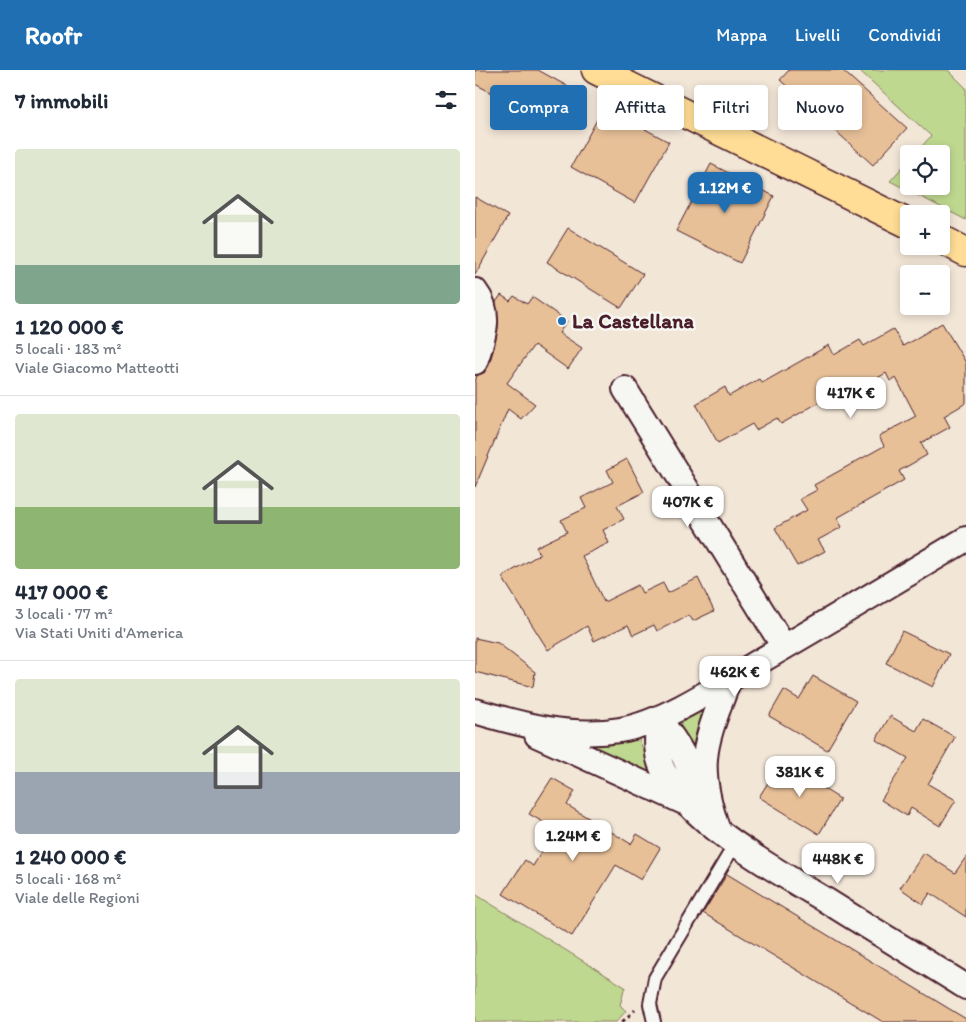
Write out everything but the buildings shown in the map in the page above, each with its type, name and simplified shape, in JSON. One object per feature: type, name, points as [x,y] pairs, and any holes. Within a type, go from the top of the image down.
[{"type":"main road","points":[[596,70],[900,220]]},
{"type":"main road","points":[[950,244],[966,252]]},
{"type":"street","points":[[475,362],[485,325],[479,298]]},
{"type":"street","points":[[625,388],[784,647]]},
{"type":"street","points":[[483,714],[557,731],[589,732],[621,730],[658,718],[729,680],[966,539]]},
{"type":"street","points":[[717,829],[706,795],[704,761],[710,732],[729,680]]},
{"type":"street","points":[[483,714],[597,761],[692,806],[735,844],[966,987]]},
{"type":"street","points":[[658,718],[670,734],[688,765],[693,790],[692,806]]},
{"type":"lane","points":[[654,1022],[650,1004],[655,978],[735,844]]},
{"type":"green space","points":[[859,70],[948,70],[966,88],[966,220],[950,212],[950,205],[937,205],[917,195],[950,195],[950,145],[923,145],[931,136]]},
{"type":"green space","points":[[900,170],[900,186],[890,181]]},
{"type":"green space","points":[[701,709],[700,756],[699,759],[672,725]]},
{"type":"green space","points":[[574,736],[638,737],[664,790]]},
{"type":"green space","points":[[475,894],[625,987],[620,1005],[626,1011],[616,1022],[475,1022]]},
{"type":"place","name":"La Castellana","points":[[562,321]]}]
